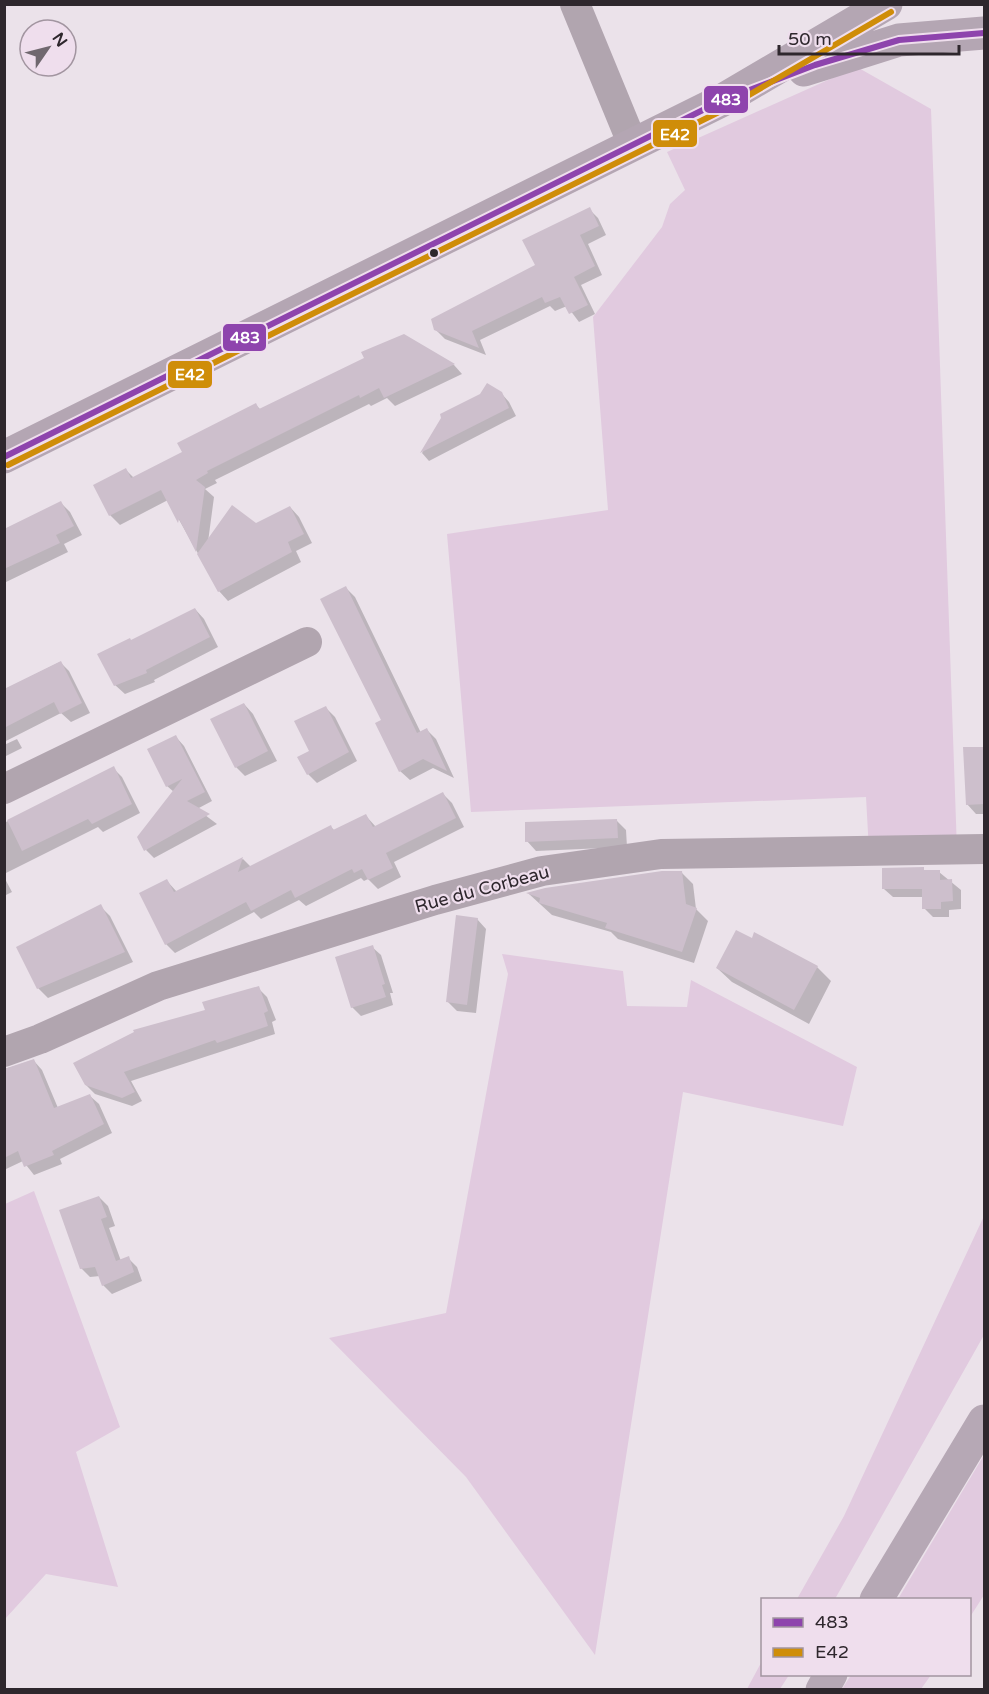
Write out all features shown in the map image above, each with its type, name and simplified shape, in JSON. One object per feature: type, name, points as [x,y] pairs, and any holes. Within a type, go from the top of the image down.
[{"type":"highway","points":[[877,1598],[984,1421]]},
{"type":"highway","points":[[822,1689],[830,1676]]},
{"type":"main road","points":[[4,457],[721,101],[886,4]]},
{"type":"main road","points":[[721,101],[814,65],[899,40],[984,33]]},
{"type":"street","points":[[575,4],[633,145]]},
{"type":"street","points":[[4,789],[307,642]]},
{"type":"street","name":"Rue du Corbeau","points":[[4,1052],[40,1039],[158,986],[435,900],[542,871],[661,854],[984,849]]},
{"type":"shaded area","points":[[857,67],[931,109],[957,850],[869,851],[866,797],[471,812],[447,534],[608,510],[593,317],[662,227],[670,204],[685,190],[667,152]]},
{"type":"shaded area","points":[[502,954],[623,971],[627,1006],[687,1007],[691,980],[857,1067],[843,1126],[683,1092],[595,1655],[466,1477],[329,1338],[446,1313],[508,974]]},
{"type":"shaded area","points":[[34,1191],[120,1427],[76,1452],[118,1587],[46,1574],[5,1619],[5,1204]]},
{"type":"shaded area","points":[[984,1216],[984,1335],[836,1598],[798,1598],[844,1516]]},
{"type":"shaded area","points":[[984,1455],[984,1595],[971,1615],[971,1598],[899,1598]]},
{"type":"shaded area","points":[[761,1663],[761,1676],[788,1676],[780,1689],[747,1689]]},
{"type":"shaded area","points":[[850,1676],[930,1676],[921,1689],[842,1689]]},
{"type":"building","points":[[590,207],[599,226],[580,235],[595,266],[574,277],[588,305],[569,314],[560,297],[545,303],[542,297],[472,331],[479,348],[434,330],[431,319],[535,265],[522,240]]},
{"type":"building","points":[[404,334],[455,364],[384,398],[379,388],[360,398],[359,395],[207,471],[208,473],[196,480],[205,487],[196,552],[161,490],[109,516],[93,485],[126,468],[131,478],[182,452],[177,443],[256,403],[259,409],[364,358],[361,352]]},
{"type":"building","points":[[487,383],[502,392],[509,408],[420,453],[441,418],[440,414],[480,394]]},
{"type":"building","points":[[61,501],[74,526],[56,535],[60,543],[4,569],[4,529]]},
{"type":"building","points":[[232,505],[256,523],[290,506],[304,534],[288,542],[292,552],[218,592],[197,554]]},
{"type":"building","points":[[346,586],[417,733],[427,728],[447,771],[423,759],[399,772],[375,723],[381,720],[320,599]]},
{"type":"building","points":[[195,608],[210,637],[146,670],[147,673],[114,686],[97,654]]},
{"type":"building","points":[[61,661],[82,703],[60,714],[54,702],[4,728],[4,689]]},
{"type":"building","points":[[244,703],[268,751],[235,768],[210,719]]},
{"type":"building","points":[[326,706],[349,752],[307,775],[297,757],[309,751],[294,721]]},
{"type":"building","points":[[176,735],[205,792],[187,801],[210,814],[144,851],[137,837],[182,779],[166,787],[147,749]]},
{"type":"building","points":[[963,747],[983,747],[984,804],[966,805]]},
{"type":"building","points":[[114,766],[132,804],[92,824],[88,819],[22,851],[7,820]]},
{"type":"building","points":[[443,792],[456,818],[386,853],[393,868],[368,880],[362,869],[354,873],[352,869],[295,898],[291,890],[251,911],[246,902],[165,945],[139,893],[167,879],[174,892],[243,857],[238,872],[331,825],[333,830],[366,814],[373,827]]},
{"type":"building","points":[[617,819],[618,838],[525,842],[525,822]]},
{"type":"building","points":[[924,867],[924,870],[940,870],[940,880],[952,879],[953,901],[941,902],[941,909],[922,909],[922,889],[882,889],[882,868]]},
{"type":"building","points":[[662,871],[682,871],[686,904],[697,908],[682,952],[605,928],[607,923],[539,903],[540,898],[526,893],[545,888]]},
{"type":"building","points":[[101,904],[125,952],[37,989],[16,947]]},
{"type":"building","points":[[456,915],[478,918],[467,1005],[446,1002]]},
{"type":"building","points":[[736,930],[752,938],[754,932],[818,966],[794,1010],[716,968]]},
{"type":"building","points":[[373,945],[385,984],[382,985],[386,997],[351,1008],[335,957]]},
{"type":"building","points":[[259,986],[268,1011],[264,1013],[268,1026],[217,1043],[215,1040],[124,1072],[135,1092],[122,1098],[85,1085],[73,1063],[134,1032],[133,1030],[205,1010],[202,1002]]},
{"type":"building","points":[[34,1059],[54,1108],[90,1094],[104,1124],[52,1151],[54,1155],[24,1167],[18,1151],[4,1158],[4,1069]]},
{"type":"building","points":[[99,1196],[107,1217],[101,1219],[116,1261],[129,1256],[134,1272],[102,1286],[95,1267],[80,1269],[59,1210]]},
{"type":"transit line","name":"E42","points":[[8,465],[725,109],[891,12]]},
{"type":"transit line","name":"483","points":[[4,457],[721,101],[815,65],[899,40],[984,33]]}]
